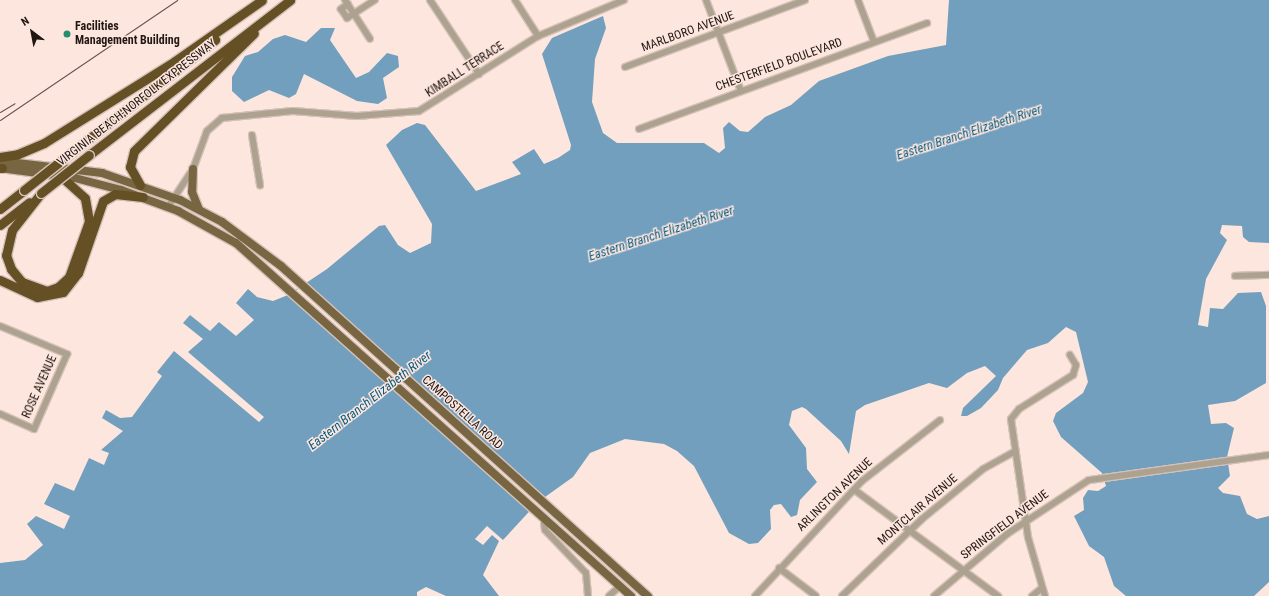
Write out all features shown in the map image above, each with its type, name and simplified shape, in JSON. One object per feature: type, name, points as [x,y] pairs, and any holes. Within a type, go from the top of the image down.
[{"type":"highway","points":[[0,157],[18,154],[44,143],[175,61],[262,0]]},
{"type":"highway","name":"VIRGINIA BEACH-NORFOLK EXPRESSWAY","points":[[0,209],[267,0]]},
{"type":"highway","name":"VIRGINIA BEACH-NORFOLK EXPRESSWAY","points":[[0,225],[290,0]]},
{"type":"highway","points":[[140,185],[130,167],[134,151],[282,6]]},
{"type":"highway","points":[[41,193],[12,230],[6,255],[11,269],[22,282],[47,291],[58,287],[69,277],[89,221],[85,198],[62,177]]},
{"type":"highway","points":[[0,280],[37,297],[63,292],[78,273],[103,201],[115,194],[143,197]]},
{"type":"main road","name":"CAMPOSTELLA ROAD","points":[[1,166],[83,168],[140,185],[173,197],[199,209],[268,255],[648,596]]},
{"type":"main road","name":"CAMPOSTELLA ROAD","points":[[1,166],[62,177],[143,197],[194,219],[236,243],[266,266],[631,596]]},
{"type":"main road","points":[[193,169],[192,192],[199,209]]},
{"type":"street","points":[[370,39],[354,14],[346,2],[341,9],[342,15],[347,18],[354,14],[375,0]]},
{"type":"street","points":[[430,0],[479,74]]},
{"type":"street","points":[[515,0],[538,36]]},
{"type":"street","name":"KIMBALL TERRACE","points":[[168,207],[173,197],[193,169],[207,131],[222,118],[311,111],[357,116],[410,113],[430,106],[538,36],[624,0]]},
{"type":"street","points":[[706,0],[741,91]]},
{"type":"street","name":"MARLBORO AVENUE","points":[[624,67],[805,0]]},
{"type":"street","points":[[858,0],[874,42]]},
{"type":"street","name":"CHESTERFIELD BOULEVARD","points":[[639,129],[927,23]]},
{"type":"street","points":[[252,134],[260,185]]},
{"type":"street","points":[[1236,276],[1269,275]]},
{"type":"street","name":"ROSE AVENUE","points":[[0,326],[67,354],[34,429],[0,414]]},
{"type":"street","points":[[1045,596],[1025,520],[1011,420],[1016,411],[1075,372],[1076,362],[1070,355]]},
{"type":"street","name":"ARLINGTON AVENUE","points":[[755,596],[779,568],[883,463],[940,420]]},
{"type":"street","name":"MONTCLAIR AVENUE","points":[[842,596],[909,530],[983,470],[1015,451]]},
{"type":"street","name":"SPRINGFIELD AVENUE","points":[[934,596],[963,570],[1025,520],[1094,478],[1269,455]]},
{"type":"street","points":[[856,491],[998,596]]},
{"type":"street","points":[[544,523],[545,530],[586,573],[588,596]]},
{"type":"street","points":[[779,568],[816,596]]},
{"type":"street","points":[[609,596],[620,586]]},
{"type":"street","points":[[1032,596],[1042,588]]},
{"type":"water","name":"Eastern Branch Elizabeth River","points":[[949,0],[1269,0],[1269,243],[1249,242],[1243,237],[1242,226],[1222,225],[1220,233],[1227,240],[1206,279],[1198,325],[1208,327],[1210,308],[1223,309],[1238,293],[1261,292],[1266,306],[1266,383],[1235,401],[1208,405],[1211,424],[1226,423],[1234,428],[1227,457],[1230,476],[1218,488],[1223,493],[1240,496],[1247,514],[1257,519],[1269,516],[1269,582],[1254,596],[1126,596],[1114,586],[1104,557],[1089,546],[1074,516],[1084,510],[1083,498],[1088,490],[1098,491],[1106,486],[1102,473],[1061,437],[1053,421],[1056,413],[1083,393],[1088,382],[1076,332],[1066,327],[1048,343],[1027,350],[1003,378],[998,390],[981,408],[967,416],[961,416],[963,408],[996,376],[985,366],[967,373],[947,388],[929,383],[865,405],[856,411],[849,454],[841,441],[806,409],[802,407],[792,411],[789,425],[806,448],[807,469],[817,482],[800,500],[797,515],[791,517],[781,504],[774,505],[770,510],[771,529],[758,543],[749,544],[729,533],[694,466],[677,451],[664,444],[625,439],[590,453],[573,477],[538,502],[503,540],[487,526],[475,539],[483,545],[492,535],[499,541],[483,575],[499,596],[446,596],[426,587],[417,592],[417,596],[0,596],[0,563],[25,560],[43,545],[27,524],[36,516],[64,529],[70,516],[44,504],[55,483],[74,491],[89,458],[104,465],[109,453],[101,450],[123,431],[102,418],[106,410],[120,418],[132,417],[162,376],[157,372],[174,351],[259,422],[264,417],[188,352],[203,339],[183,323],[190,315],[210,331],[219,322],[236,336],[254,320],[236,303],[248,289],[257,297],[273,301],[288,295],[327,269],[379,226],[385,225],[398,245],[410,253],[431,243],[432,224],[386,145],[402,130],[417,123],[425,125],[476,191],[521,174],[512,162],[534,149],[544,164],[558,158],[570,150],[571,145],[542,54],[552,38],[603,16],[606,28],[595,59],[592,102],[603,133],[617,143],[704,143],[719,153],[725,148],[723,128],[729,122],[740,131],[748,132],[765,117],[791,105],[819,81],[888,56],[946,45]]},
{"type":"water","points":[[321,28],[335,28],[330,40],[356,78],[369,72],[387,53],[398,56],[399,67],[383,78],[387,98],[378,104],[357,101],[304,74],[296,94],[289,98],[269,90],[244,102],[232,91],[232,77],[245,56],[258,52],[273,39],[285,35],[306,42]]},
{"type":"pier","points":[[305,281],[547,499],[533,515],[291,297]]},
{"type":"tram line","points":[[0,120],[177,0]]},
{"type":"tram line","points":[[0,112],[15,103]]},
{"type":"place","name":"Facilities Management Building","points":[[67,34]]}]
